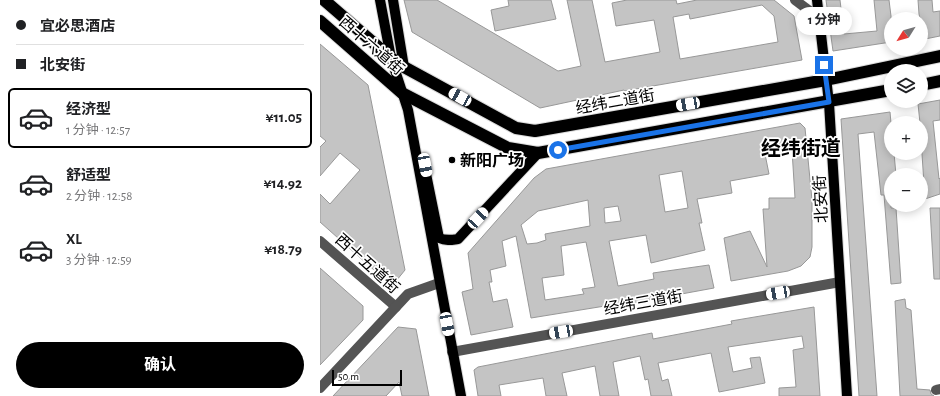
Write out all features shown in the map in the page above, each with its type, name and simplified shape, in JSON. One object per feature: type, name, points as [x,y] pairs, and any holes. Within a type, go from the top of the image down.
[{"type":"highway","name":"西十六道街","points":[[324,0],[391,58]]},
{"type":"highway","name":"西十六道街","points":[[320,21],[402,93]]},
{"type":"highway","name":"经纬二道街","points":[[391,58],[404,67],[516,128],[534,131],[826,80],[940,56]]},
{"type":"highway","points":[[928,84],[940,81]]},
{"type":"highway","points":[[402,93],[508,148],[538,153],[884,91]]},
{"type":"main road","points":[[380,0],[391,58],[408,110],[460,396]]},
{"type":"main road","points":[[393,0],[404,67]]},
{"type":"main road","name":"北安街","points":[[817,0],[829,102],[847,396]]},
{"type":"main road","points":[[408,110],[416,118],[439,238],[445,241],[458,239],[538,153]]},
{"type":"street","points":[[795,0],[819,18]]},
{"type":"street","name":"西十五道街","points":[[320,241],[396,307]]},
{"type":"street","name":"经纬三道街","points":[[452,352],[840,282]]},
{"type":"street","points":[[320,388],[408,294],[439,283]]},
{"type":"building","points":[[404,0],[437,0],[558,71],[581,66],[567,0],[592,0],[605,62],[660,52],[654,20],[616,26],[612,3],[627,0],[676,0],[677,4],[697,0],[774,0],[794,16],[802,60],[624,90],[540,108],[412,32]],"holes":[[[762,5],[774,16],[778,42],[680,59],[673,17],[689,14],[690,19]]]},
{"type":"building","points":[[508,0],[551,0],[556,19],[495,31],[491,10],[509,6]]},
{"type":"building","points":[[826,0],[840,0],[844,34],[877,31],[874,0],[889,0],[890,12],[884,12],[884,43],[833,51]]},
{"type":"building","points":[[918,0],[932,0],[933,12],[940,11],[940,36],[928,38],[928,12],[919,12]]},
{"type":"building","points":[[320,44],[368,85],[405,270],[392,286],[320,222],[320,194],[330,204],[360,170],[340,153],[320,176],[320,147],[326,141],[320,136]]},
{"type":"building","points":[[940,100],[940,120],[933,121],[939,179],[940,178],[940,194],[928,198],[928,168],[923,168],[922,160],[928,160],[928,116],[919,116],[918,108],[928,108],[928,102]]},
{"type":"building","points":[[890,112],[890,116],[884,116],[884,160],[895,160],[895,168],[884,168],[884,195],[881,195],[874,132],[858,134],[877,396],[859,396],[841,119]]},
{"type":"building","points":[[800,123],[805,128],[812,200],[812,247],[810,257],[801,266],[788,271],[731,281],[724,238],[750,231],[767,267],[763,209],[769,209],[769,198],[795,198],[792,150],[765,154],[769,174],[730,181],[732,193],[697,199],[702,223],[699,223],[705,250],[651,263],[646,235],[609,241],[618,286],[654,279],[653,273],[709,265],[714,288],[605,308],[605,306],[531,318],[516,236],[502,241],[506,266],[490,270],[492,282],[489,282],[493,302],[507,299],[513,327],[471,335],[462,292],[473,289],[468,253],[534,178],[546,169]],"holes":[[[682,171],[688,208],[665,212],[659,175]],[[588,200],[590,226],[545,234],[546,240],[527,244],[521,225],[538,211]],[[618,206],[621,221],[605,223],[604,208]],[[586,242],[595,287],[582,289],[584,294],[545,300],[542,278],[564,275],[561,246]]]},
{"type":"building","points":[[930,208],[940,208],[940,279],[934,279]]},
{"type":"building","points":[[885,212],[896,212],[901,283],[891,284]]},
{"type":"building","points":[[320,268],[363,306],[363,320],[320,365]]},
{"type":"building","points":[[905,299],[906,308],[911,310],[917,389],[930,390],[931,394],[934,396],[900,396],[895,301]]},
{"type":"building","points":[[814,307],[820,396],[779,396],[779,388],[796,387],[793,350],[804,348],[802,336],[728,347],[733,372],[752,368],[750,358],[760,357],[765,383],[719,392],[711,353],[658,363],[662,381],[668,379],[672,396],[651,396],[648,379],[645,380],[640,356],[613,362],[619,396],[600,396],[595,366],[562,373],[567,396],[546,396],[543,378],[499,385],[501,396],[478,396],[474,370],[478,367],[652,333],[653,339],[732,324],[731,321]]},
{"type":"building","points":[[398,327],[416,329],[429,396],[402,396],[399,382],[386,396],[333,396]]},
{"type":"place","name":"新阳广场","points":[[452,160]]},
{"type":"district","name":"经纬街道","points":[[801,148]]},
{"type":"route","points":[[558,150],[829,102],[824,65]]}]
